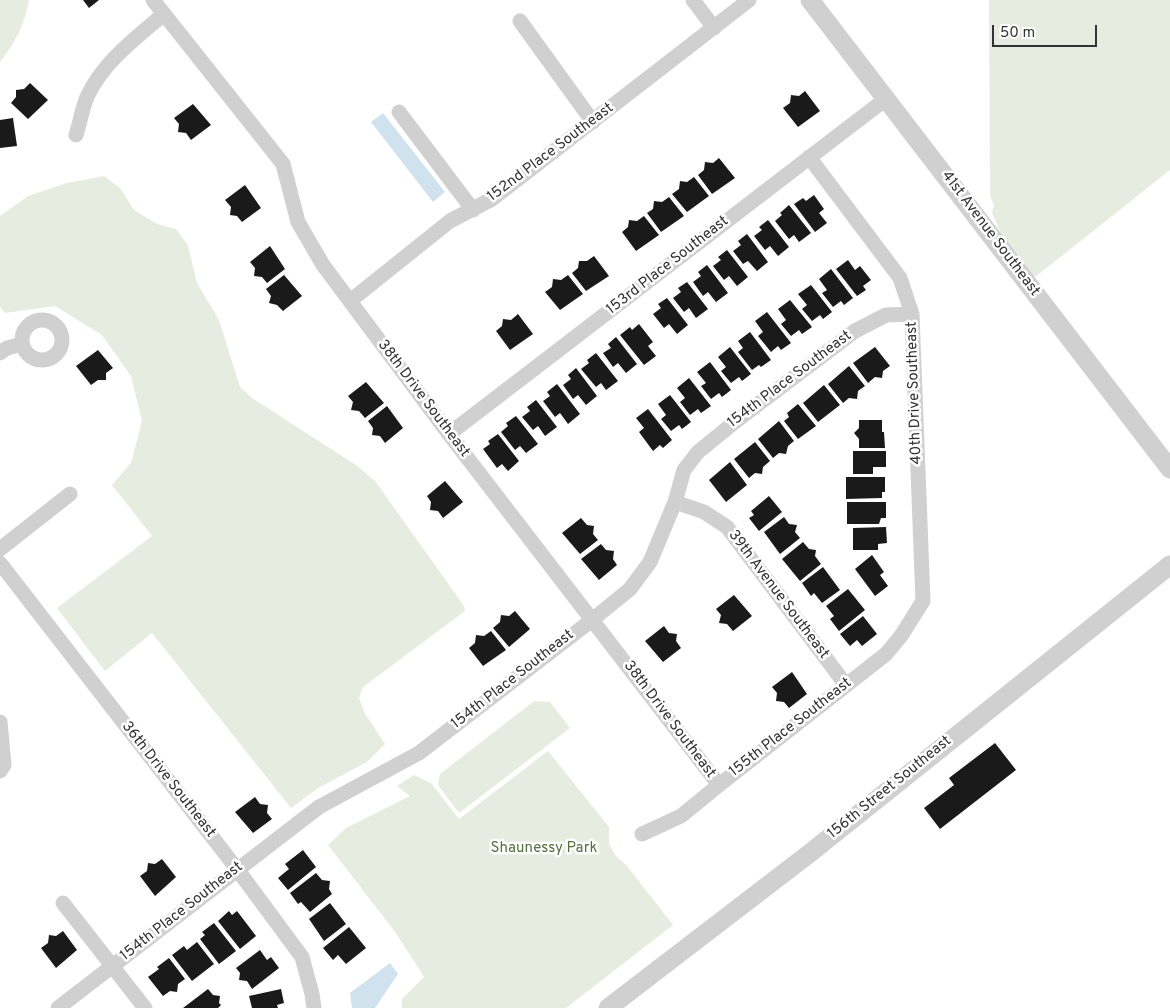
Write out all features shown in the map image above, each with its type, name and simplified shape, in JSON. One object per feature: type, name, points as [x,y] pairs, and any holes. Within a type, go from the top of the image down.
[{"type":"street","name":"38th Drive Southeast","points":[[153,0],[283,164],[298,222],[323,265],[449,434],[719,785]]},
{"type":"street","points":[[693,0],[714,28]]},
{"type":"street","name":"152nd Place Southeast","points":[[350,302],[450,221],[492,199],[749,0]]},
{"type":"street","name":"41st Avenue Southeast","points":[[810,0],[1170,469]]},
{"type":"street","points":[[76,135],[87,97],[112,60],[164,14]]},
{"type":"street","points":[[520,21],[593,122]]},
{"type":"street","name":"153rd Place Southeast","points":[[449,434],[887,98]]},
{"type":"street","points":[[400,112],[473,210]]},
{"type":"street","name":"40th Drive Southeast","points":[[809,157],[900,278],[912,314],[923,601]]},
{"type":"street","name":"154th Place Southeast","points":[[58,1008],[319,806],[419,753],[592,620],[630,589],[650,562],[674,502],[684,470],[698,452],[855,331],[886,315],[912,314]]},
{"type":"street","points":[[0,353],[7,348],[22,344]]},
{"type":"street","points":[[0,549],[70,494]]},
{"type":"street","name":"39th Avenue Southeast","points":[[674,502],[704,512],[727,527],[846,686]]},
{"type":"street","name":"36th Drive Southeast","points":[[0,563],[237,869],[302,957],[314,1008]]},
{"type":"street","name":"156th Street Southeast","points":[[608,1008],[810,853],[1170,565]]},
{"type":"street","name":"155th Place Southeast","points":[[642,834],[681,816],[886,654],[901,636],[923,601]]},
{"type":"street","points":[[0,722],[4,765],[0,770]]},
{"type":"street","points":[[63,903],[145,1008]]},
{"type":"green space","points":[[0,0],[29,0],[19,33],[0,62]]},
{"type":"green space","points":[[989,0],[1170,0],[1170,170],[1034,278],[1003,238],[992,213],[994,205],[990,196]]},
{"type":"green space","points":[[104,176],[121,189],[134,210],[157,224],[176,229],[188,246],[197,283],[219,320],[240,387],[252,398],[356,465],[375,481],[464,606],[465,611],[363,687],[359,698],[364,712],[385,744],[367,762],[318,788],[291,808],[152,633],[105,671],[57,608],[152,536],[112,485],[131,463],[142,421],[131,376],[102,335],[55,306],[5,313],[0,307],[0,216],[28,196],[67,183]]},
{"type":"green space","points":[[534,701],[550,702],[570,728],[459,813],[438,785],[440,774]]},
{"type":"green space","name":"Shaunessy Park","points":[[548,751],[609,827],[609,844],[616,856],[627,866],[673,925],[566,1008],[402,1008],[402,999],[424,977],[396,933],[328,845],[346,828],[410,796],[397,786],[414,775],[431,783],[459,819]]},
{"type":"water","points":[[383,113],[445,192],[433,202],[371,122]]},
{"type":"water","points":[[390,963],[398,974],[375,1008],[352,1008],[350,993]]},
{"type":"building","points":[[83,0],[99,0],[89,8]]},
{"type":"building","points":[[30,83],[48,100],[28,119],[11,103],[16,97],[16,90],[24,89]]},
{"type":"building","points":[[805,91],[820,111],[798,127],[783,108],[790,103],[791,95],[799,96]]},
{"type":"building","points":[[193,104],[211,125],[191,140],[186,133],[178,132],[179,124],[174,118]]},
{"type":"building","points":[[13,118],[17,146],[0,148],[0,120]]},
{"type":"building","points":[[719,158],[735,178],[712,194],[698,175],[704,170],[705,162],[713,163]]},
{"type":"building","points":[[694,177],[709,196],[687,212],[672,194],[679,189],[680,181],[687,182]]},
{"type":"building","points":[[245,185],[261,208],[242,222],[237,216],[230,215],[231,207],[225,200]]},
{"type":"building","points":[[814,195],[824,209],[819,213],[827,223],[815,232],[794,204],[803,198],[806,201]]},
{"type":"building","points":[[669,197],[684,216],[661,232],[647,213],[653,209],[654,201],[662,202]]},
{"type":"building","points":[[789,205],[811,233],[799,242],[794,235],[789,239],[775,221],[782,215],[780,213]]},
{"type":"building","points":[[644,216],[659,235],[636,251],[622,232],[628,227],[629,220],[637,221]]},
{"type":"building","points":[[768,220],[789,247],[778,256],[770,246],[765,250],[754,236],[762,230],[759,227]]},
{"type":"building","points":[[747,234],[768,262],[757,271],[748,261],[743,264],[733,251],[741,245],[738,241]]},
{"type":"building","points":[[270,246],[285,269],[267,283],[262,277],[254,276],[255,268],[250,262]]},
{"type":"building","points":[[727,250],[748,277],[737,286],[729,276],[724,280],[713,266],[721,260],[718,257]]},
{"type":"building","points":[[594,256],[609,276],[586,291],[572,273],[578,268],[579,261],[587,261]]},
{"type":"building","points":[[848,260],[855,270],[860,266],[871,280],[863,286],[866,290],[857,296],[836,269]]},
{"type":"building","points":[[707,265],[728,293],[716,302],[708,292],[703,296],[693,282],[701,276],[698,272]]},
{"type":"building","points":[[831,269],[853,298],[844,305],[841,301],[833,307],[822,293],[827,290],[819,279]]},
{"type":"building","points":[[284,275],[302,296],[283,311],[277,305],[269,303],[271,296],[266,289]]},
{"type":"building","points":[[568,275],[583,294],[560,310],[545,292],[552,287],[553,279],[561,280]]},
{"type":"building","points":[[687,282],[708,309],[696,318],[689,308],[684,312],[673,298],[681,292],[678,288]]},
{"type":"building","points":[[811,285],[832,312],[823,319],[820,315],[812,321],[802,309],[807,305],[798,294]]},
{"type":"building","points":[[667,298],[688,325],[677,334],[669,324],[664,328],[653,314],[661,308],[658,304]]},
{"type":"building","points":[[790,300],[812,327],[802,334],[799,330],[791,336],[781,324],[786,320],[778,309]]},
{"type":"building","points":[[767,312],[791,343],[781,350],[778,346],[771,352],[758,336],[763,332],[755,321]]},
{"type":"building","points":[[518,314],[533,334],[510,350],[496,331],[502,326],[503,319],[511,320]]},
{"type":"building","points":[[639,324],[653,342],[648,346],[656,356],[644,365],[620,335],[630,327],[632,330]]},
{"type":"building","points":[[750,332],[771,360],[761,367],[759,365],[752,370],[738,352],[743,348],[738,341]]},
{"type":"building","points":[[616,337],[637,364],[626,373],[618,363],[613,367],[603,353],[611,348],[608,344]]},
{"type":"building","points":[[730,347],[751,374],[742,381],[739,377],[731,383],[721,371],[726,367],[718,357]]},
{"type":"building","points":[[875,347],[890,366],[883,371],[882,378],[875,377],[868,383],[853,363]]},
{"type":"building","points":[[98,350],[113,368],[106,373],[106,380],[98,380],[91,385],[76,366]]},
{"type":"building","points":[[596,353],[618,381],[606,390],[601,383],[596,387],[581,369],[589,363],[587,360]]},
{"type":"building","points":[[710,362],[731,390],[722,397],[719,393],[711,399],[701,386],[706,383],[697,372]]},
{"type":"building","points":[[849,366],[865,386],[858,391],[857,399],[849,398],[843,403],[828,384]]},
{"type":"building","points":[[576,368],[597,396],[586,405],[578,395],[573,399],[563,385],[571,379],[568,375]]},
{"type":"building","points":[[689,378],[711,406],[701,413],[698,409],[690,415],[680,402],[685,398],[677,388]]},
{"type":"building","points":[[366,382],[384,403],[365,418],[359,411],[351,410],[353,402],[348,396]]},
{"type":"building","points":[[557,384],[580,414],[568,424],[560,413],[555,417],[543,401],[550,396],[547,392]]},
{"type":"building","points":[[824,385],[840,405],[818,422],[803,403]]},
{"type":"building","points":[[670,395],[691,422],[682,429],[679,425],[671,431],[661,419],[666,415],[658,404]]},
{"type":"building","points":[[536,400],[557,427],[545,436],[538,426],[533,430],[522,417],[530,411],[527,407]]},
{"type":"building","points":[[798,404],[816,426],[798,439],[784,421],[789,417],[787,413]]},
{"type":"building","points":[[387,406],[403,428],[385,443],[380,436],[372,435],[373,428],[368,421]]},
{"type":"building","points":[[648,409],[672,440],[663,448],[660,445],[653,451],[639,432],[644,428],[636,418]]},
{"type":"building","points":[[516,416],[538,444],[526,453],[520,446],[515,450],[501,432],[508,426],[506,423]]},
{"type":"building","points":[[859,420],[882,420],[885,448],[859,448],[859,439],[854,433],[859,428]]},
{"type":"building","points":[[779,421],[794,441],[788,446],[786,454],[779,453],[773,458],[758,439]]},
{"type":"building","points":[[498,434],[519,461],[508,471],[502,464],[497,468],[483,449],[490,444],[488,441]]},
{"type":"building","points":[[755,442],[770,461],[763,467],[762,474],[755,473],[749,478],[734,459]]},
{"type":"building","points":[[853,451],[886,451],[886,467],[873,467],[873,474],[853,474]]},
{"type":"building","points":[[730,462],[747,485],[726,502],[709,480]]},
{"type":"building","points":[[846,477],[885,477],[885,492],[882,492],[882,498],[846,499]]},
{"type":"building","points":[[445,481],[463,502],[443,518],[438,511],[430,510],[431,502],[427,496]]},
{"type":"building","points":[[769,496],[782,512],[759,531],[749,518],[754,515],[751,511]]},
{"type":"building","points":[[847,502],[886,502],[886,518],[881,518],[879,524],[847,524]]},
{"type":"building","points":[[784,517],[789,524],[797,525],[795,532],[800,538],[780,554],[764,532]]},
{"type":"building","points":[[581,518],[587,525],[594,526],[593,534],[598,540],[580,554],[562,533]]},
{"type":"building","points":[[886,527],[887,543],[878,544],[878,550],[853,550],[853,528]]},
{"type":"building","points":[[803,542],[809,549],[816,550],[815,556],[821,564],[800,581],[782,559]]},
{"type":"building","points":[[601,544],[606,550],[614,551],[613,559],[617,565],[599,580],[581,559]]},
{"type":"building","points":[[872,555],[884,572],[880,575],[888,586],[875,596],[855,569]]},
{"type":"building","points":[[823,567],[840,590],[822,603],[814,593],[811,596],[802,583]]},
{"type":"building","points":[[848,589],[865,610],[839,631],[830,619],[834,616],[826,606]]},
{"type":"building","points":[[734,595],[752,616],[733,631],[727,624],[719,623],[721,615],[716,609]]},
{"type":"building","points":[[515,611],[530,629],[509,647],[493,628],[500,622],[501,615],[509,616]]},
{"type":"building","points":[[863,616],[877,634],[862,646],[857,640],[850,646],[840,634]]},
{"type":"building","points":[[664,626],[669,633],[677,634],[676,641],[681,648],[663,662],[645,641]]},
{"type":"building","points":[[491,631],[506,650],[483,666],[469,648],[475,643],[476,635],[484,636]]},
{"type":"building","points":[[792,672],[807,694],[789,708],[784,702],[776,701],[777,693],[772,687]]},
{"type":"building","points":[[995,743],[1016,770],[940,829],[924,808],[954,785],[949,778]]},
{"type":"building","points":[[255,797],[260,804],[268,805],[267,813],[272,819],[253,833],[235,812]]},
{"type":"building","points":[[303,850],[316,867],[288,890],[278,878],[289,869],[285,864]]},
{"type":"building","points":[[162,859],[176,877],[155,896],[140,876],[147,871],[148,863],[155,864]]},
{"type":"building","points":[[316,873],[322,880],[330,881],[329,889],[332,894],[310,912],[301,902],[298,904],[290,893]]},
{"type":"building","points":[[330,903],[346,924],[324,941],[309,919]]},
{"type":"building","points":[[229,911],[232,915],[237,911],[256,936],[240,949],[218,921]]},
{"type":"building","points":[[214,923],[236,951],[219,964],[200,939],[205,935],[202,932]]},
{"type":"building","points":[[349,927],[366,948],[346,964],[338,955],[333,960],[323,948]]},
{"type":"building","points":[[63,931],[77,950],[56,968],[41,948],[48,943],[49,935],[56,936]]},
{"type":"building","points":[[197,942],[214,964],[192,981],[172,955],[184,946],[187,950]]},
{"type":"building","points":[[260,950],[267,960],[271,957],[279,968],[252,989],[247,981],[239,980],[240,973],[236,968]]},
{"type":"building","points":[[169,958],[185,979],[178,984],[177,992],[170,991],[163,996],[148,977]]},
{"type":"building","points":[[208,989],[213,995],[220,996],[219,1003],[221,1005],[218,1008],[183,1008]]},
{"type":"building","points":[[281,989],[284,1003],[277,1005],[278,1008],[252,1008],[249,996]]}]
